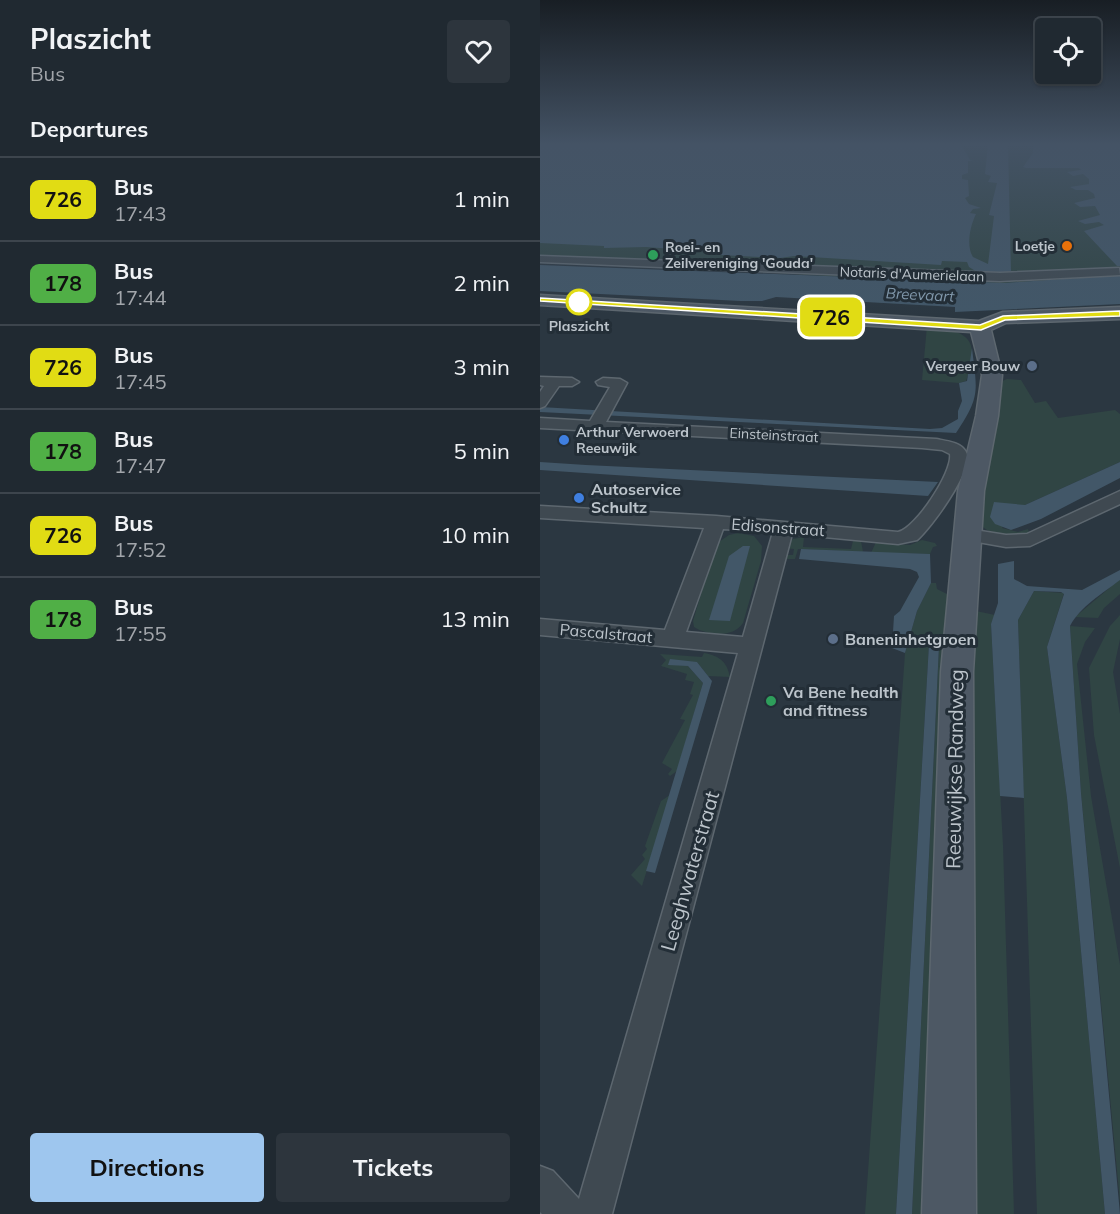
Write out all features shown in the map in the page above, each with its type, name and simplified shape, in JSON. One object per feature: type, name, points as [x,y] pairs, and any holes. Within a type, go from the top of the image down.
[{"type":"main road","points":[[540,300],[981,327],[1003,318],[1120,312]]},
{"type":"main road","name":"Reeuwijkse Randweg","points":[[949,1214],[957,672],[971,491],[987,416],[992,375],[981,327]]},
{"type":"street","name":"Notaris d'Aumerielaan","points":[[540,259],[1031,278],[1119,273]]},
{"type":"street","points":[[540,403],[548,381],[572,382]]},
{"type":"street","points":[[601,417],[620,383],[603,382]]},
{"type":"street","name":"Einsteinstraat","points":[[540,423],[601,417],[922,443],[952,448]]},
{"type":"street","name":"Edisonstraat","points":[[540,512],[716,522],[898,538],[910,536],[916,531],[955,474],[960,459],[958,453],[952,448]]},
{"type":"street","points":[[968,536],[1006,541],[1030,540],[1120,497]]},
{"type":"street","name":"Pascalstraat","points":[[673,639],[716,522]]},
{"type":"street","name":"Leeghwaterstraat","points":[[594,1214],[784,527]]},
{"type":"street","name":"Pascalstraat","points":[[540,627],[750,646]]},
{"type":"street","points":[[540,1184],[567,1214]]},
{"type":"green space","points":[[540,201],[1120,201],[1120,281],[1013,288],[540,258]]},
{"type":"green space","points":[[927,326],[952,331],[967,339],[972,355],[966,381],[959,383],[922,380]]},
{"type":"green space","points":[[1007,379],[1021,380],[1035,403],[1046,401],[1058,418],[1115,410],[1120,414],[1120,462],[1025,505],[1019,505],[1002,528],[1018,532],[1028,529],[1029,533],[1017,536],[996,534],[980,524],[1000,382]]},
{"type":"green space","points":[[738,533],[754,536],[762,546],[761,561],[743,623],[739,628],[727,633],[713,634],[700,630],[694,627],[693,621],[716,544],[729,535]]},
{"type":"green space","points":[[804,537],[803,547],[851,549],[853,541],[861,541],[863,552],[798,549],[795,559],[784,559],[785,555],[793,555],[794,549],[783,548],[793,539]]},
{"type":"green space","points":[[922,540],[935,543],[937,546],[933,547],[930,554],[871,553],[876,542],[910,545]]},
{"type":"green space","points":[[1120,579],[1120,594],[1104,608],[1098,618],[1075,617]]},
{"type":"green space","points":[[931,583],[936,583],[937,589],[949,595],[931,1214],[912,1214],[939,646],[929,644],[896,1214],[865,1214],[905,653],[917,611]]},
{"type":"green space","points":[[1034,591],[1064,593],[1047,647],[1067,798],[1105,1214],[1037,1214],[1018,620]]},
{"type":"green space","points":[[976,611],[995,615],[991,624],[1003,845],[1014,1214],[966,1214],[967,708]]},
{"type":"green space","points":[[1120,615],[1120,639],[1113,672],[1120,714],[1120,868],[1094,735],[1089,668],[1110,626]]},
{"type":"green space","points":[[1070,626],[1095,628],[1085,642],[1077,664],[1091,796],[1120,965],[1120,1202],[1081,793]]},
{"type":"green space","points":[[704,653],[722,660],[730,677],[708,676],[697,662],[688,666],[703,683],[677,771],[670,776],[668,774],[672,769],[662,763],[685,720],[680,719],[693,695],[690,694],[694,682],[685,680],[687,674],[661,666],[666,660],[660,654],[702,657]]},
{"type":"green space","points":[[670,795],[642,886],[631,875],[645,859],[642,855],[647,849],[645,846],[661,801]]},
{"type":"water","points":[[540,201],[967,201],[969,204],[981,208],[973,209],[970,213],[976,214],[969,242],[971,252],[973,257],[988,264],[994,216],[989,215],[993,201],[1009,201],[1011,273],[977,272],[969,267],[967,262],[942,261],[941,265],[794,256],[780,258],[720,255],[714,252],[646,247],[604,248],[604,246],[540,243]]},
{"type":"water","points":[[1084,201],[1120,201],[1120,266],[1117,266],[1084,231],[1104,225],[1099,222],[1085,224],[1078,221],[1100,215],[1095,206],[1080,207],[1074,203]]},
{"type":"water","name":"Breevaart","points":[[540,265],[1005,283],[1120,275],[1120,304],[955,312],[955,307],[776,297],[762,301],[741,301],[540,291]]},
{"type":"water","points":[[972,348],[975,393],[970,410],[956,433],[540,412],[540,407],[942,428],[958,419],[962,401],[959,383],[967,381]]},
{"type":"water","points":[[540,462],[938,482],[928,496],[540,470]]},
{"type":"water","points":[[1120,462],[1120,478],[1041,519],[1011,530],[995,524],[990,517],[994,502],[1025,505]]},
{"type":"water","points":[[743,546],[750,546],[730,621],[709,620],[729,556]]},
{"type":"water","points":[[801,549],[930,554],[931,583],[917,611],[905,653],[892,648],[894,616],[900,611],[919,577],[917,572],[910,569],[799,559]]},
{"type":"water","points":[[1014,561],[1014,579],[1027,586],[1082,590],[1120,570],[1120,580],[1086,606],[1070,626],[1081,793],[1120,1214],[1105,1214],[1067,798],[1047,647],[1064,594],[1061,592],[1034,591],[1018,620],[1024,798],[1000,796],[991,624],[998,603],[998,564]]},
{"type":"water","points":[[929,644],[939,646],[912,1214],[896,1214]]},
{"type":"water","points":[[670,659],[697,662],[712,681],[655,873],[646,871],[703,683],[688,666],[668,665]]},
{"type":"bus line","name":"726","points":[[540,300],[981,327],[1003,318],[1120,313]]},
{"type":"place","name":"Loetje","points":[[1067,246]]},
{"type":"place","name":"Roei- en Zeilvereniging 'Gouda'","points":[[653,255]]},
{"type":"place","name":"Plaszicht","points":[[579,302]]},
{"type":"place","name":"Vergeer Bouw","points":[[1032,366]]},
{"type":"place","name":"Arthur Verwoerd Reeuwijk","points":[[564,440]]},
{"type":"place","name":"Autoservice Schultz","points":[[579,498]]},
{"type":"place","name":"Baneninhetgroen","points":[[833,639]]},
{"type":"place","name":"Va Bene health and fitness","points":[[771,701]]}]
